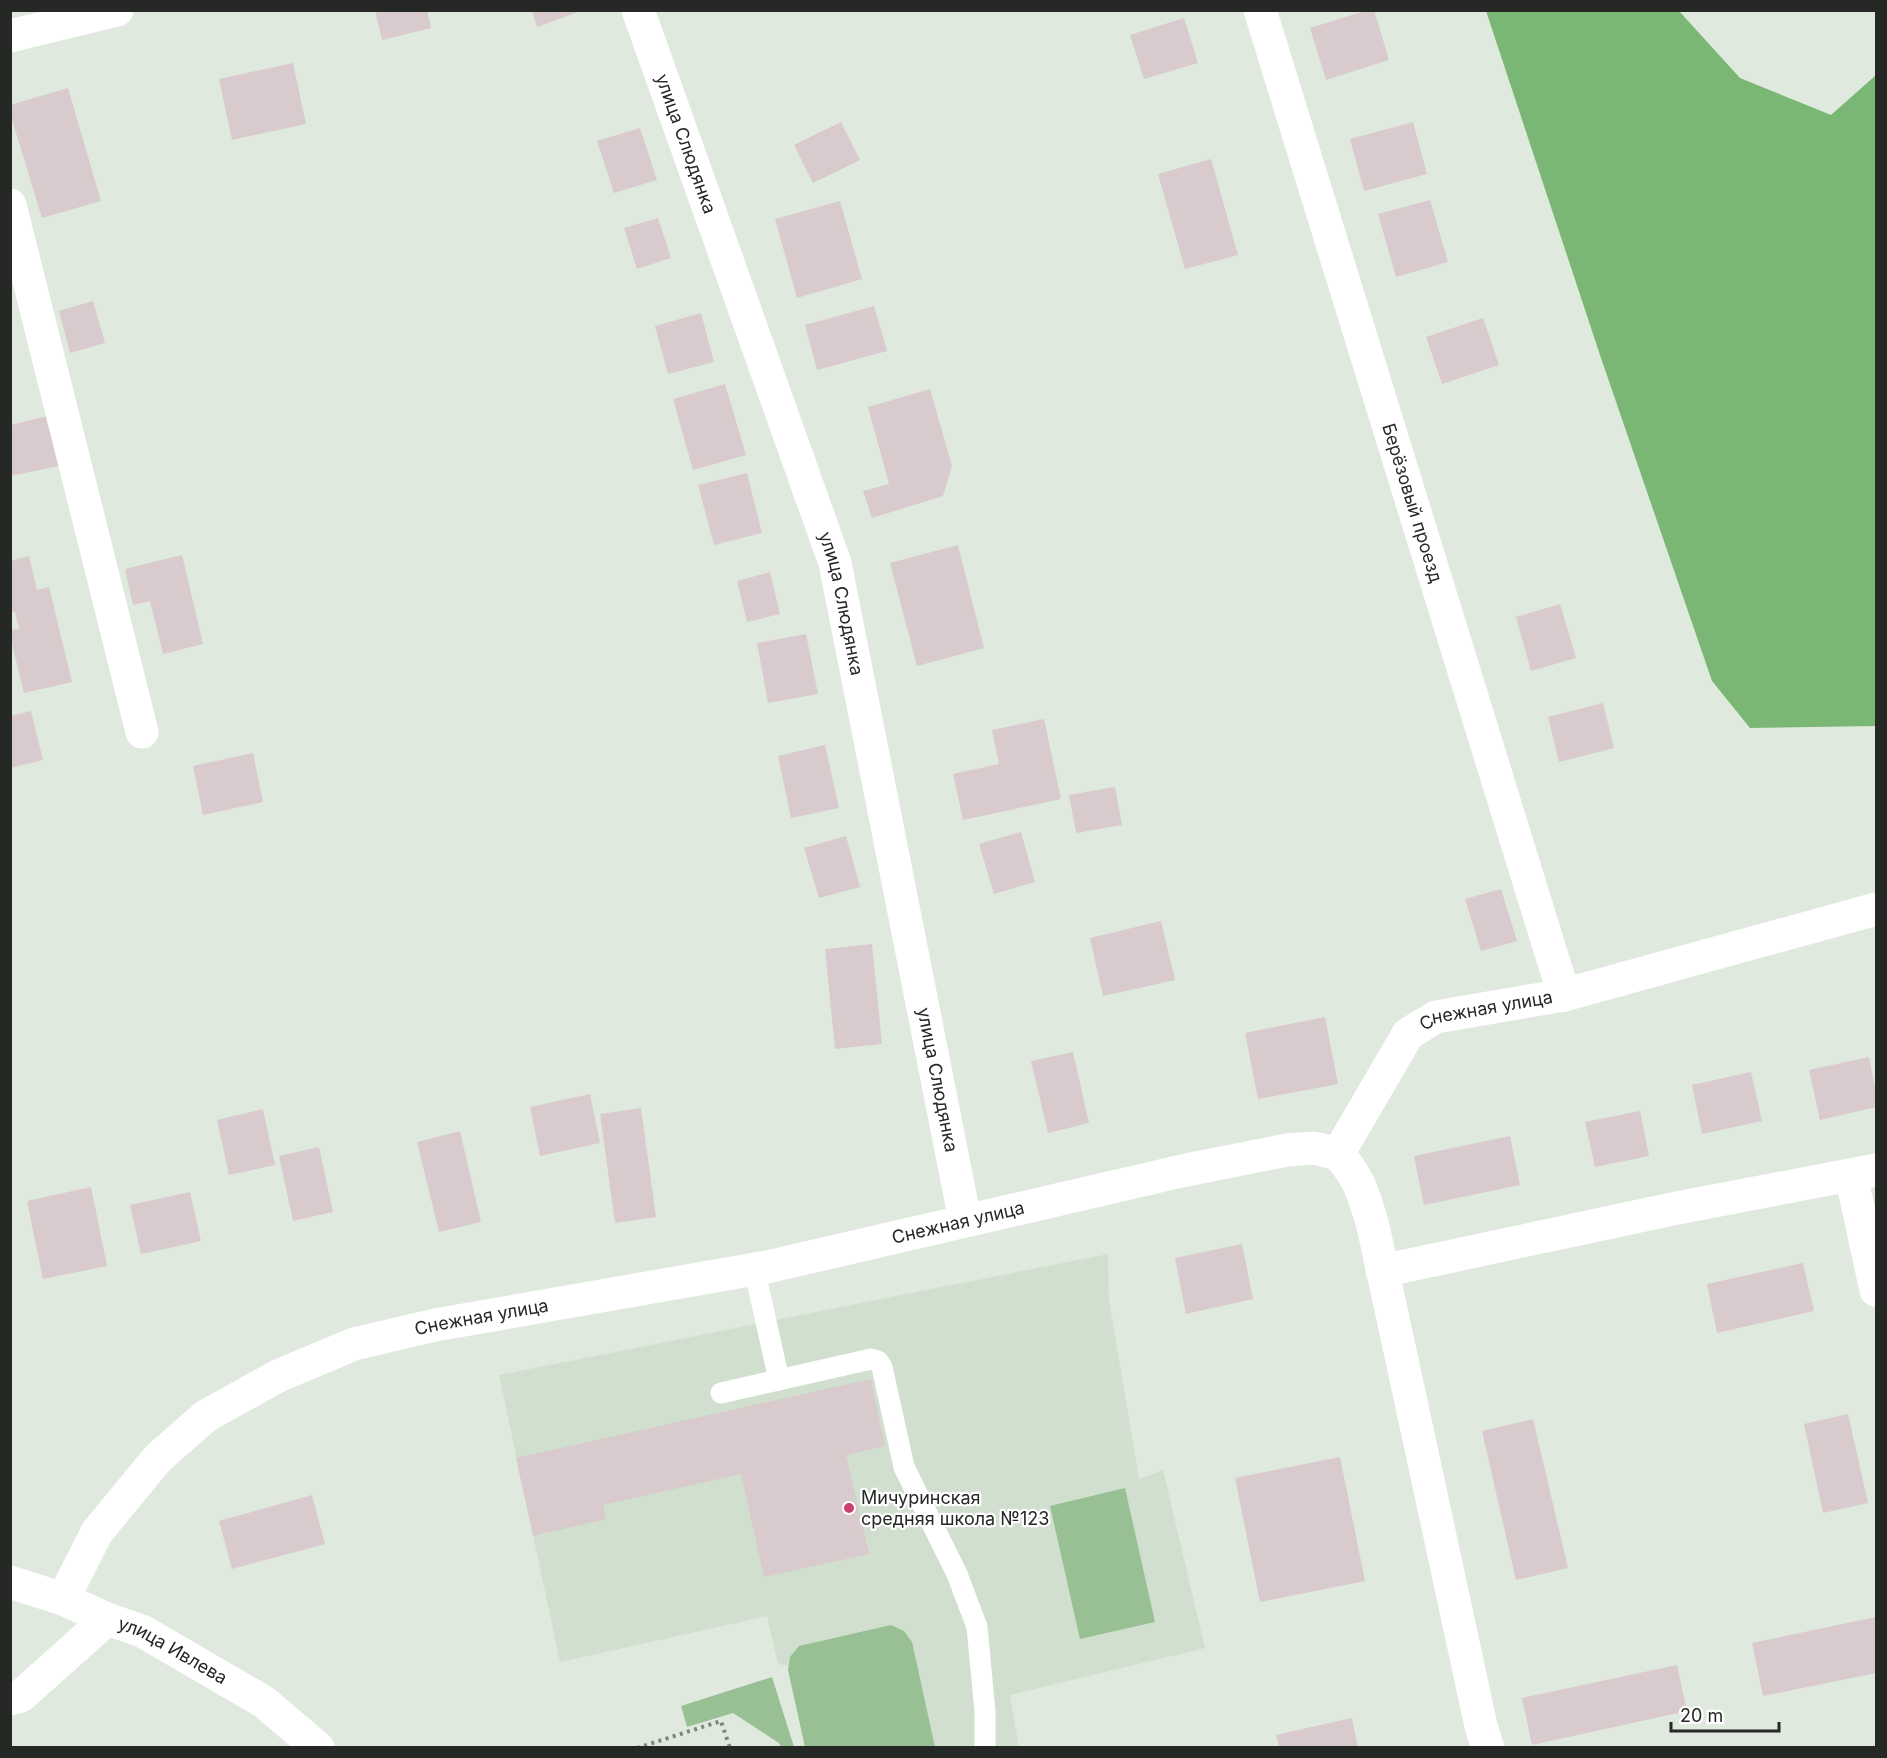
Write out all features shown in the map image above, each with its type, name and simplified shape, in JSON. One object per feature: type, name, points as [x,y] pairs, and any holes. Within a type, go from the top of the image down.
[{"type":"street","points":[[10,36],[117,10]]},
{"type":"street","name":"улица Слюдянка","points":[[638,10],[835,563],[965,1220]]},
{"type":"street","name":"Берёзовый проезд","points":[[1260,10],[1564,995]]},
{"type":"street","points":[[10,205],[142,732]]},
{"type":"street","name":"Снежная улица","points":[[63,1599],[98,1532],[158,1458],[206,1416],[278,1376],[354,1344],[435,1325],[778,1264],[1186,1170],[1287,1150],[1314,1149],[1338,1154],[1408,1034],[1436,1017],[1564,995],[1876,909]]},
{"type":"street","points":[[1338,1154],[1353,1170],[1363,1191],[1481,1726],[1488,1748]]},
{"type":"street","points":[[1382,1270],[1677,1208],[1864,1173],[1876,1290]]},
{"type":"street","name":"улица Ивлева","points":[[10,1582],[63,1599],[107,1619],[142,1630],[264,1702],[318,1748]]},
{"type":"street","points":[[10,1699],[21,1696],[107,1619]]},
{"type":"lane","points":[[754,1268],[779,1380]]},
{"type":"lane","points":[[721,1393],[871,1359],[878,1361],[882,1367],[904,1467],[957,1574],[977,1627],[985,1712],[985,1748]]},
{"type":"path","points":[[637,1748],[721,1721],[730,1748]]},
{"type":"shaded area","name":"Мичуринская средняя школа №123","points":[[1108,1254],[1109,1300],[1139,1479],[1163,1470],[1205,1648],[1010,1695],[1019,1748],[805,1747],[789,1666],[778,1664],[767,1616],[560,1662],[499,1375]]},
{"type":"green space","points":[[1486,11],[1679,11],[1740,78],[1831,115],[1876,75],[1876,726],[1750,728],[1712,681],[1601,358]]},
{"type":"green space","points":[[1125,1488],[1155,1622],[1080,1639],[1050,1506]]},
{"type":"green space","points":[[891,1625],[904,1631],[912,1642],[935,1747],[805,1747],[788,1670],[790,1657],[799,1646]]},
{"type":"green space","points":[[772,1677],[794,1747],[781,1747],[779,1743],[733,1713],[687,1727],[681,1706]]},
{"type":"building","points":[[375,10],[427,10],[431,28],[382,40]]},
{"type":"building","points":[[532,10],[581,10],[581,11],[537,27]]},
{"type":"building","points":[[1374,10],[1389,60],[1326,80],[1310,28]]},
{"type":"building","points":[[1184,18],[1198,63],[1144,79],[1130,35]]},
{"type":"building","points":[[293,63],[306,124],[232,140],[219,79]]},
{"type":"building","points":[[68,88],[101,201],[42,218],[10,113],[10,105]]},
{"type":"building","points":[[841,122],[860,160],[813,183],[794,145]]},
{"type":"building","points":[[1413,122],[1427,174],[1364,191],[1350,139]]},
{"type":"building","points":[[640,128],[657,180],[614,193],[597,141]]},
{"type":"building","points":[[1211,159],[1238,255],[1185,269],[1158,174]]},
{"type":"building","points":[[1430,200],[1448,262],[1396,277],[1378,214]]},
{"type":"building","points":[[840,201],[862,279],[797,298],[775,219]]},
{"type":"building","points":[[658,218],[671,258],[637,269],[624,228]]},
{"type":"building","points":[[93,301],[105,343],[70,353],[59,311]]},
{"type":"building","points":[[874,306],[887,351],[817,370],[805,325]]},
{"type":"building","points":[[701,313],[714,362],[668,374],[655,326]]},
{"type":"building","points":[[1483,318],[1499,365],[1442,384],[1426,337]]},
{"type":"building","points":[[725,384],[746,455],[693,470],[673,399]]},
{"type":"building","points":[[930,389],[952,466],[943,496],[872,518],[863,491],[889,484],[868,407]]},
{"type":"building","points":[[48,416],[59,466],[10,476],[10,425]]},
{"type":"building","points":[[747,473],[762,533],[714,545],[698,485]]},
{"type":"building","points":[[958,545],[984,648],[917,666],[890,563]]},
{"type":"building","points":[[182,555],[203,644],[163,654],[150,601],[133,605],[125,569]]},
{"type":"building","points":[[29,556],[37,590],[49,587],[72,682],[24,693],[10,636],[10,630],[19,629],[15,612],[10,613],[10,561]]},
{"type":"building","points":[[770,572],[780,614],[747,622],[737,581]]},
{"type":"building","points":[[1560,604],[1576,658],[1531,671],[1516,617]]},
{"type":"building","points":[[806,634],[818,694],[768,703],[757,643]]},
{"type":"building","points":[[1603,703],[1614,748],[1559,762],[1548,717]]},
{"type":"building","points":[[31,711],[43,760],[10,768],[10,716]]},
{"type":"building","points":[[1044,719],[1061,799],[963,820],[953,774],[999,764],[992,730]]},
{"type":"building","points":[[825,745],[839,808],[791,818],[778,756]]},
{"type":"building","points":[[253,753],[263,802],[203,815],[193,766]]},
{"type":"building","points":[[1115,787],[1122,825],[1076,833],[1069,795]]},
{"type":"building","points":[[1021,832],[1035,882],[994,894],[979,844]]},
{"type":"building","points":[[846,836],[860,887],[819,898],[804,848]]},
{"type":"building","points":[[1501,889],[1517,941],[1481,951],[1465,899]]},
{"type":"building","points":[[1161,921],[1175,980],[1103,996],[1090,938]]},
{"type":"building","points":[[872,944],[882,1044],[835,1049],[825,949]]},
{"type":"building","points":[[1325,1017],[1338,1084],[1258,1099],[1245,1033]]},
{"type":"building","points":[[1073,1052],[1089,1123],[1048,1133],[1031,1061]]},
{"type":"building","points":[[1869,1057],[1876,1093],[1876,1107],[1820,1120],[1809,1070]]},
{"type":"building","points":[[1751,1072],[1762,1121],[1702,1134],[1692,1085]]},
{"type":"building","points":[[590,1094],[600,1143],[540,1156],[530,1107]]},
{"type":"building","points":[[641,1108],[656,1217],[615,1223],[600,1114]]},
{"type":"building","points":[[263,1109],[275,1165],[229,1175],[217,1120]]},
{"type":"building","points":[[1640,1111],[1649,1156],[1595,1167],[1585,1122]]},
{"type":"building","points":[[460,1131],[481,1222],[439,1232],[417,1142]]},
{"type":"building","points":[[1510,1136],[1520,1185],[1424,1205],[1414,1156]]},
{"type":"building","points":[[319,1147],[333,1212],[293,1221],[279,1156]]},
{"type":"building","points":[[91,1187],[107,1266],[43,1279],[27,1201]]},
{"type":"building","points":[[190,1192],[201,1241],[141,1254],[130,1205]]},
{"type":"building","points":[[1242,1244],[1253,1299],[1186,1314],[1175,1258]]},
{"type":"building","points":[[1803,1263],[1814,1311],[1717,1333],[1707,1284]]},
{"type":"building","points":[[871,1379],[885,1446],[846,1455],[869,1554],[764,1577],[741,1474],[603,1505],[606,1519],[533,1536],[516,1458]]},
{"type":"building","points":[[1848,1414],[1868,1503],[1823,1513],[1804,1424]]},
{"type":"building","points":[[1533,1419],[1568,1568],[1516,1580],[1482,1431]]},
{"type":"building","points":[[1340,1457],[1365,1581],[1260,1602],[1235,1478]]},
{"type":"building","points":[[312,1495],[325,1544],[232,1569],[219,1521]]},
{"type":"building","points":[[1876,1617],[1876,1673],[1763,1696],[1752,1643]]},
{"type":"building","points":[[1677,1665],[1687,1711],[1532,1745],[1522,1698]]},
{"type":"building","points":[[1352,1718],[1358,1748],[1279,1748],[1276,1735]]},
{"type":"place","name":"Мичуринская средняя школа №123","points":[[849,1508]]}]
